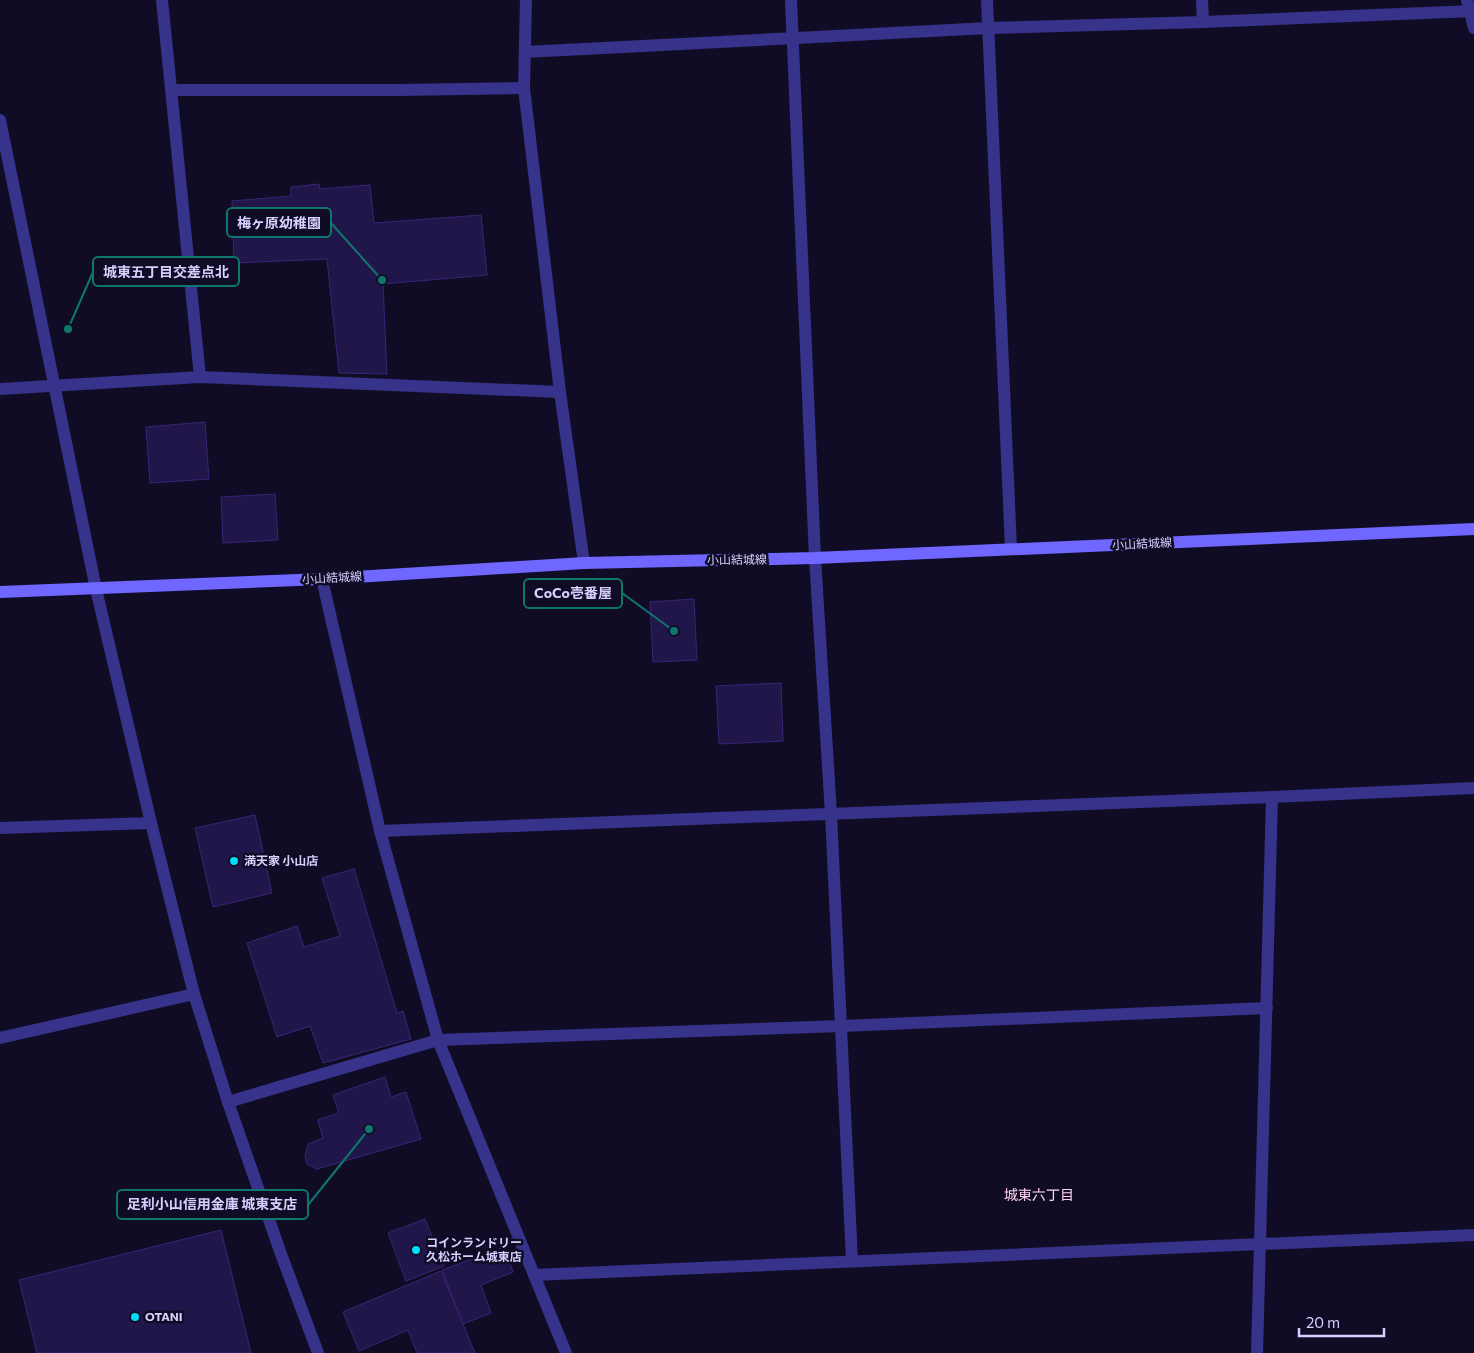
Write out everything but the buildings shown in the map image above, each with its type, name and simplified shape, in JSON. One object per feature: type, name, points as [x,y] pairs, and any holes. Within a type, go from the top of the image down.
[{"type":"main road","name":"小山結城線","points":[[0,592],[322,579],[584,563],[815,558],[1474,529]]},
{"type":"street","points":[[162,0],[200,377]]},
{"type":"street","points":[[526,0],[524,88],[560,392],[584,563]]},
{"type":"street","points":[[791,0],[815,558],[831,814],[852,1261]]},
{"type":"street","points":[[987,0],[1011,549]]},
{"type":"street","points":[[1202,0],[1203,22]]},
{"type":"street","points":[[525,52],[989,28],[1203,22],[1471,7],[1474,28]]},
{"type":"street","points":[[172,90],[524,88]]},
{"type":"street","points":[[0,120],[3,152],[55,386],[96,589],[151,823],[194,994],[228,1102],[318,1353]]},
{"type":"street","points":[[0,388],[200,377],[560,392]]},
{"type":"street","points":[[322,579],[380,831],[438,1040],[566,1353]]},
{"type":"street","points":[[380,831],[1474,788]]},
{"type":"street","points":[[1257,1353],[1272,797]]},
{"type":"street","points":[[0,828],[151,823]]},
{"type":"street","points":[[0,1038],[194,994]]},
{"type":"street","points":[[228,1102],[438,1040],[842,1026],[1267,1008]]},
{"type":"street","points":[[534,1275],[1474,1235]]},
{"type":"place","name":"梅ヶ原幼稚園","points":[[382,280]]},
{"type":"place","name":"城東五丁目交差点北","points":[[68,329]]},
{"type":"place","name":"CoCo壱番屋","points":[[674,631]]},
{"type":"place","name":"満天家 小山店","points":[[234,861]]},
{"type":"place","name":"足利小山信用金庫 城東支店","points":[[369,1129]]},
{"type":"place","name":"コインランドリー 久松ホーム城東店","points":[[416,1250]]},
{"type":"place","name":"OTANI","points":[[135,1317]]},
{"type":"district","name":"城東六丁目","points":[[1039,1195]]}]
